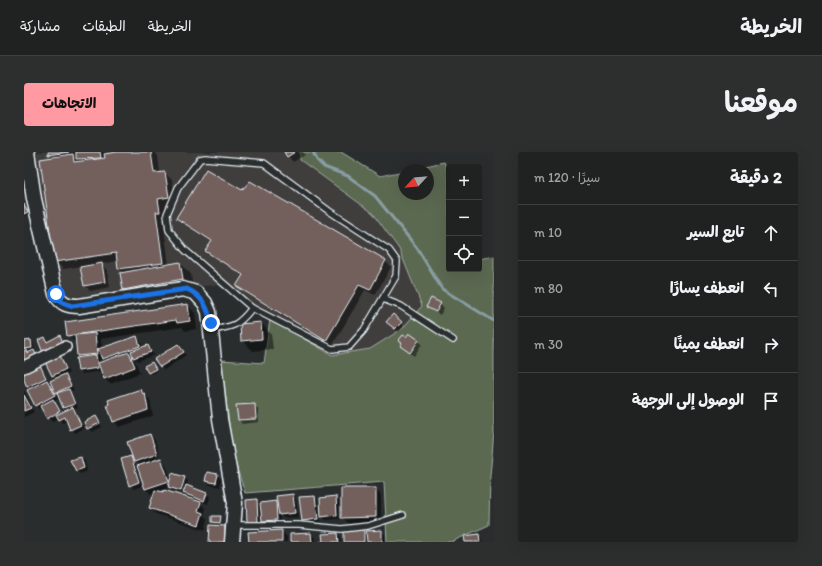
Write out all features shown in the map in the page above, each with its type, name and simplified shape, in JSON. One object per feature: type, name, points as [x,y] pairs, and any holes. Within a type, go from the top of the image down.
[{"type":"street","points":[[27,152],[34,199],[56,294],[62,302],[72,306],[79,306],[144,294],[187,289],[196,293],[205,303],[209,312],[220,419],[234,494],[236,513],[232,542]]},
{"type":"street","points":[[24,367],[65,347]]},
{"type":"lane","points":[[205,158],[264,163],[329,210],[389,250],[397,261],[396,276],[364,330],[350,347],[332,349],[252,308],[185,250],[169,230],[167,214],[178,188],[200,159],[205,158]]},
{"type":"lane","points":[[383,299],[401,306],[453,340]]},
{"type":"lane","points":[[211,330],[226,328],[241,322],[252,308]]},
{"type":"lane","points":[[234,525],[299,525],[342,529],[368,526],[403,514]]},
{"type":"shaded area","points":[[32,152],[300,152],[300,160],[373,213],[399,249],[422,306],[402,329],[370,349],[332,355],[217,285],[59,298]]},
{"type":"green space","points":[[300,152],[341,152],[380,176],[398,172],[398,200],[434,200],[434,164],[444,162],[446,166],[446,272],[482,272],[482,258],[494,256],[494,433],[490,476],[489,525],[451,542],[387,542],[384,482],[245,493],[233,456],[221,360],[264,363],[270,319],[332,355],[370,349],[402,329],[422,306],[399,249],[373,213],[300,160]]},
{"type":"building","points":[[48,152],[69,152],[48,155]]},
{"type":"building","points":[[76,152],[100,152],[101,158],[76,159]]},
{"type":"building","points":[[117,152],[151,152],[154,173],[165,172],[169,197],[158,199],[160,212],[156,212],[163,263],[118,269],[116,253],[54,262],[40,159],[73,154],[74,162],[105,158],[104,154]]},
{"type":"building","points":[[284,152],[295,152],[287,157]]},
{"type":"building","points":[[206,169],[242,190],[250,181],[386,260],[370,290],[359,285],[326,341],[236,286],[243,275],[205,251],[212,241],[176,218]]},
{"type":"building","points":[[24,204],[28,212],[24,214]]},
{"type":"building","points":[[180,262],[183,279],[123,290],[120,273]]},
{"type":"building","points":[[102,263],[105,282],[84,286],[80,267]]},
{"type":"building","points":[[431,298],[441,303],[436,312],[426,307]]},
{"type":"building","points":[[188,304],[190,321],[177,323],[176,320],[67,336],[65,322]]},
{"type":"building","points":[[393,314],[402,322],[395,329],[386,322]]},
{"type":"building","points":[[261,322],[262,339],[241,341],[240,324]]},
{"type":"building","points":[[95,333],[97,354],[77,356],[75,335]]},
{"type":"building","points":[[409,333],[419,340],[410,353],[400,346],[402,343],[398,341],[403,335],[406,337]]},
{"type":"building","points":[[60,335],[64,345],[43,353],[38,340],[45,337],[47,342]]},
{"type":"building","points":[[137,336],[140,346],[102,359],[98,349]]},
{"type":"building","points":[[31,340],[32,348],[24,349],[24,341]]},
{"type":"building","points":[[178,344],[184,352],[160,367],[154,359]]},
{"type":"building","points":[[148,345],[151,352],[133,358],[131,351]]},
{"type":"building","points":[[26,350],[27,353],[34,350],[38,360],[24,365],[24,351]]},
{"type":"building","points":[[129,352],[135,367],[104,379],[98,363]]},
{"type":"building","points":[[60,355],[66,369],[52,376],[45,362]]},
{"type":"building","points":[[96,355],[98,368],[78,371],[76,358]]},
{"type":"building","points":[[152,362],[156,369],[148,373],[144,366]]},
{"type":"building","points":[[40,365],[46,378],[27,387],[24,380],[24,372]]},
{"type":"building","points":[[65,374],[71,386],[55,393],[50,381]]},
{"type":"building","points":[[47,380],[55,395],[35,406],[27,390]]},
{"type":"building","points":[[69,389],[75,404],[63,408],[57,393]]},
{"type":"building","points":[[141,389],[143,394],[145,393],[148,410],[113,422],[107,405],[109,404],[108,400]]},
{"type":"building","points":[[24,395],[31,408],[24,411]]},
{"type":"building","points":[[53,399],[60,411],[47,419],[40,406]]},
{"type":"building","points":[[255,404],[256,419],[238,420],[236,405]]},
{"type":"building","points":[[73,407],[81,425],[70,430],[65,417],[59,420],[56,415]]},
{"type":"building","points":[[96,416],[100,423],[87,429],[84,422]]},
{"type":"building","points":[[150,434],[157,454],[134,462],[127,442]]},
{"type":"building","points":[[131,456],[139,482],[129,486],[121,459]]},
{"type":"building","points":[[81,457],[84,468],[76,471],[70,460]]},
{"type":"building","points":[[161,458],[169,481],[145,489],[137,466]]},
{"type":"building","points":[[207,472],[218,474],[216,483],[205,481]]},
{"type":"building","points":[[172,473],[185,477],[181,491],[168,487]]},
{"type":"building","points":[[186,485],[207,493],[204,501],[183,493]]},
{"type":"building","points":[[341,488],[376,488],[376,517],[341,518]]},
{"type":"building","points":[[155,490],[163,492],[164,490],[201,502],[198,511],[203,513],[199,525],[149,508]]},
{"type":"building","points":[[293,494],[295,513],[279,515],[276,496]]},
{"type":"building","points":[[315,496],[318,519],[302,521],[299,497]]},
{"type":"building","points":[[336,496],[337,515],[321,517],[320,498]]},
{"type":"building","points":[[257,499],[258,522],[247,522],[246,500]]},
{"type":"building","points":[[276,501],[277,520],[262,521],[260,503]]},
{"type":"building","points":[[212,516],[221,516],[220,523],[212,522]]},
{"type":"building","points":[[210,525],[225,526],[225,542],[209,542]]},
{"type":"building","points":[[282,530],[282,542],[249,542],[248,532]]},
{"type":"building","points":[[364,530],[364,542],[344,542],[344,531]]},
{"type":"building","points":[[382,530],[382,542],[367,542],[366,531]]},
{"type":"building","points":[[311,533],[312,542],[290,542],[290,534]]},
{"type":"building","points":[[338,533],[339,542],[323,542],[322,534]]},
{"type":"building","points":[[479,534],[480,542],[465,542],[464,536]]},
{"type":"waterway","points":[[313,152],[317,160],[324,167],[348,176],[375,196],[417,248],[442,289],[494,321]]},
{"type":"route","points":[[56,294],[66,305],[79,306],[144,294],[187,289],[196,293],[205,303],[209,312],[211,323]]}]
